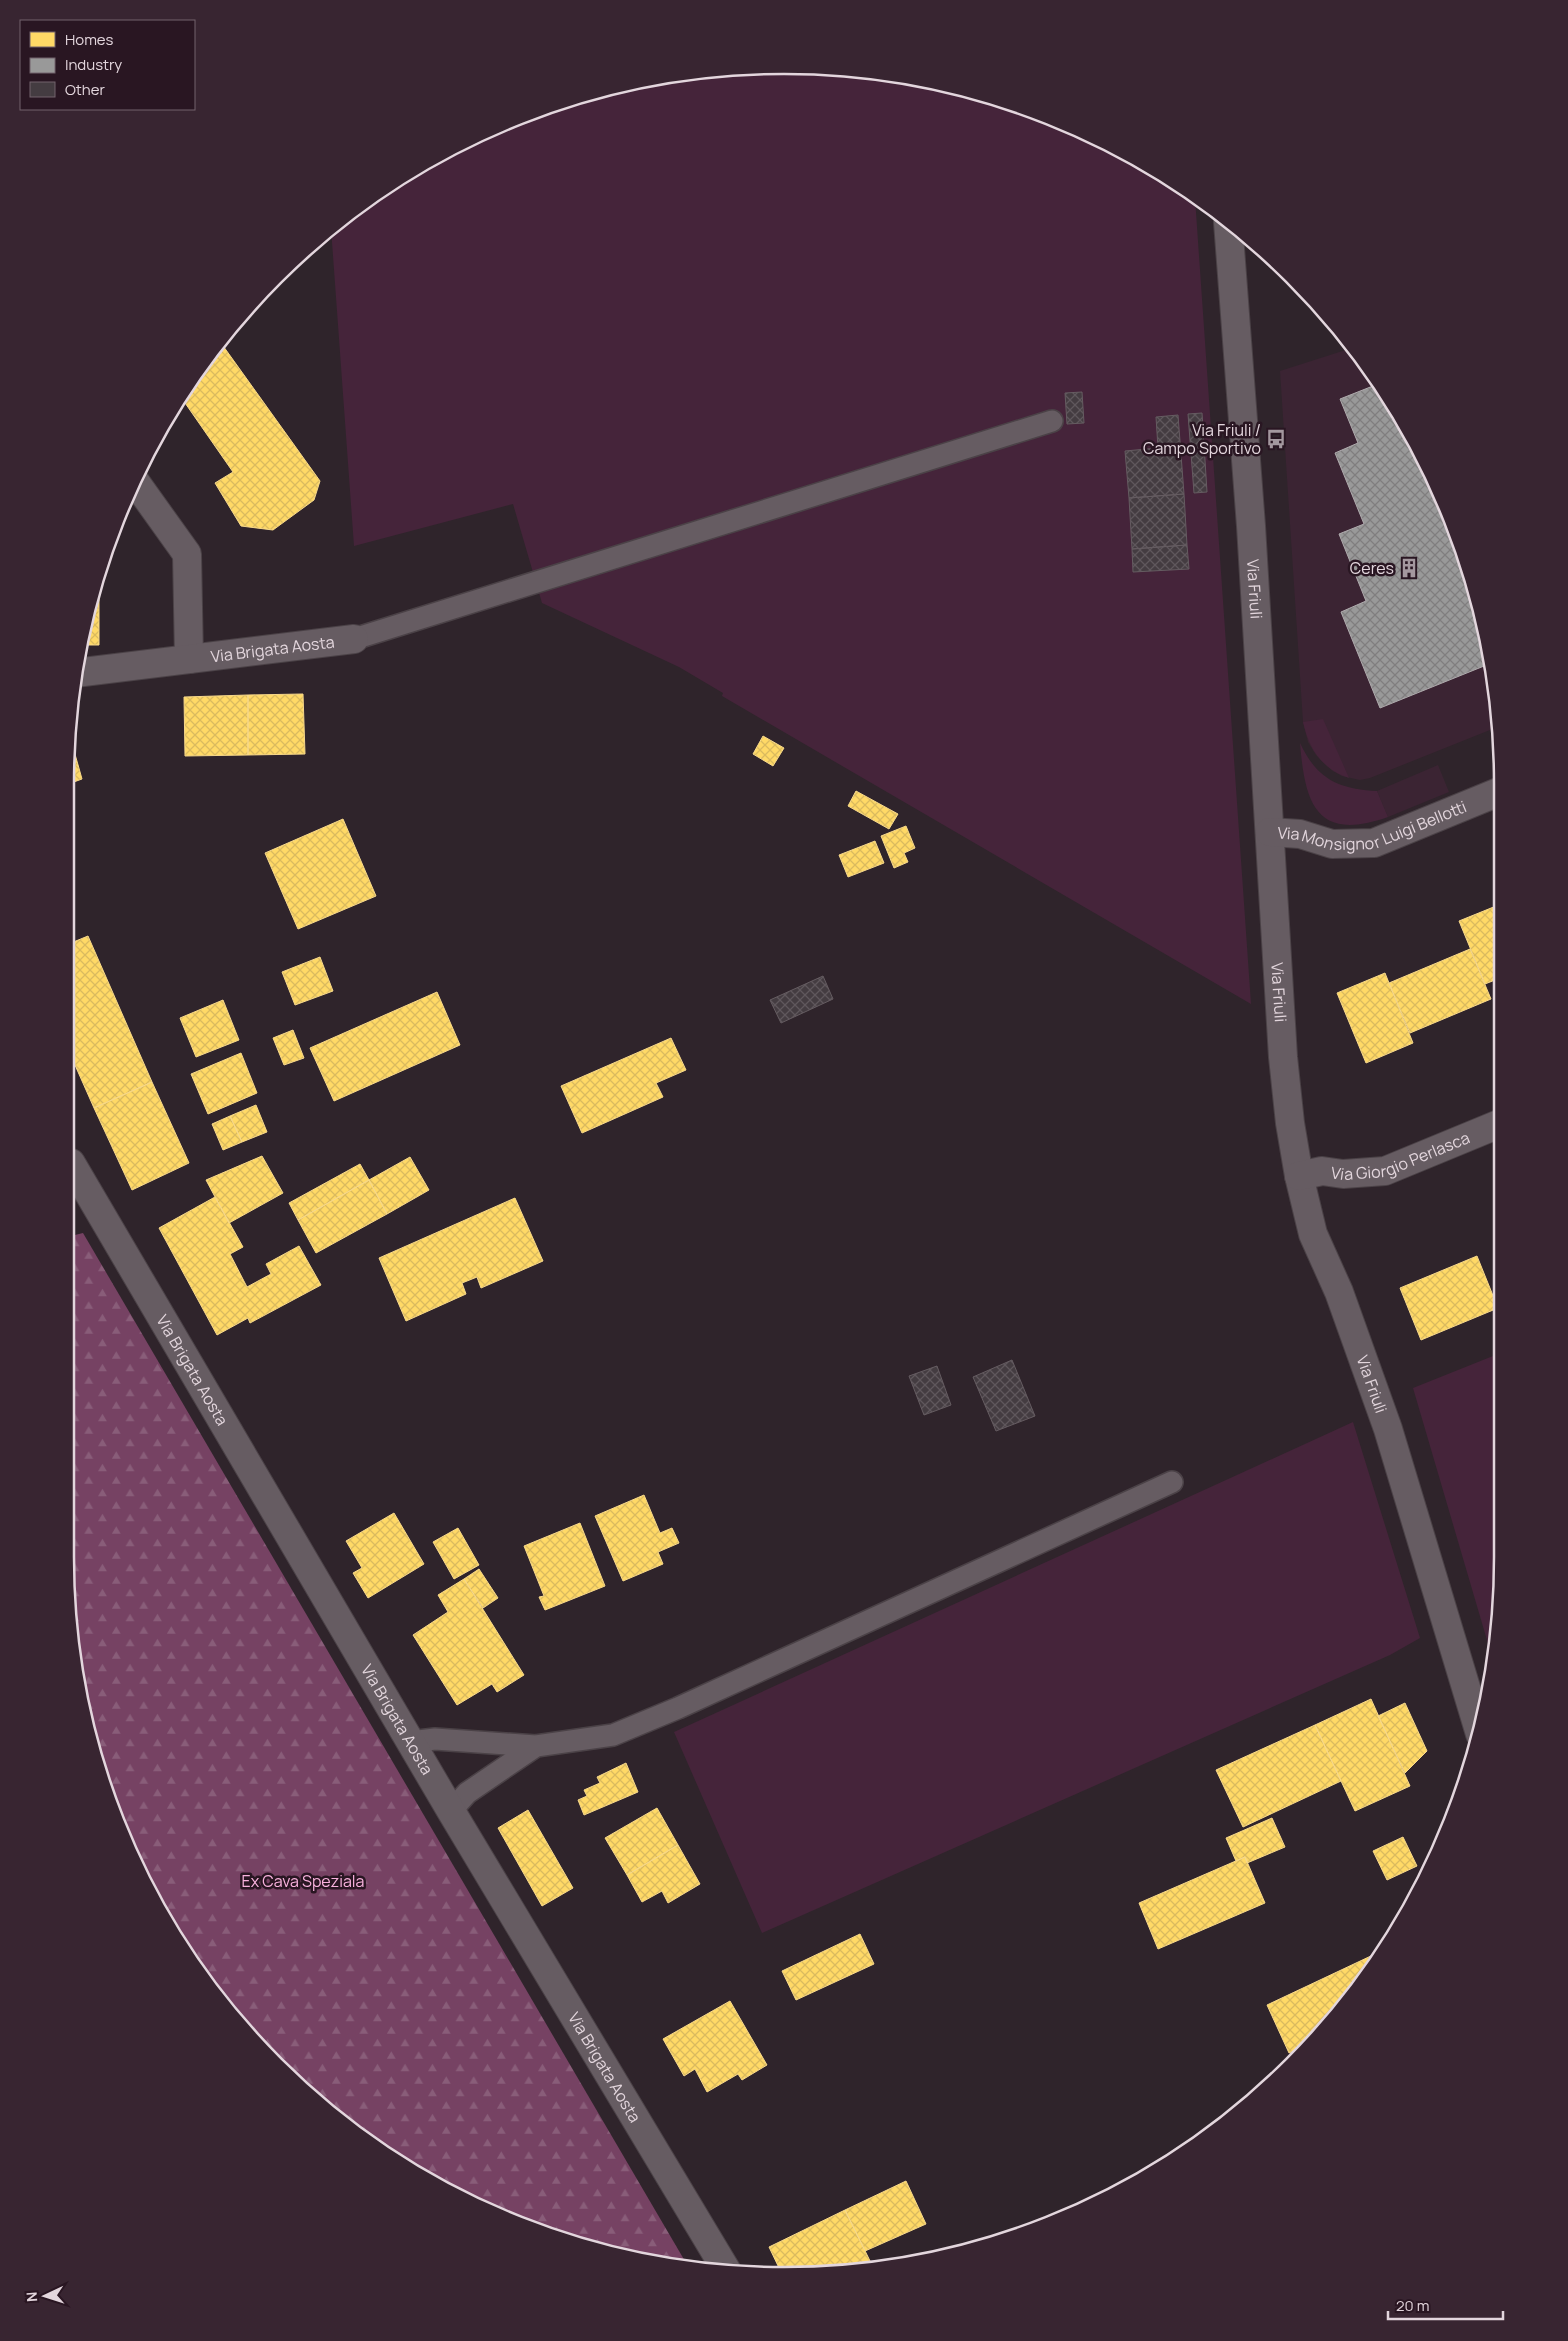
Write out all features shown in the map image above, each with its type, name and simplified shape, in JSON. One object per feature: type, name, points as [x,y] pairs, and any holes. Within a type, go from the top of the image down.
[{"type":"street","name":"Via Friuli","points":[[1229,231],[1251,526],[1283,1057],[1290,1124],[1299,1176],[1313,1234],[1339,1292],[1388,1429],[1475,1719]]},
{"type":"street","name":"Via Brigata Aosta","points":[[139,487],[187,554],[189,659]]},
{"type":"street","name":"Via Brigata Aosta","points":[[83,672],[354,640]]},
{"type":"street","name":"Via Monsignor Luigi Bellotti","points":[[1270,832],[1300,834],[1332,844],[1374,843],[1494,794]]},
{"type":"street","name":"Via Giorgio Perlasca","points":[[1299,1176],[1322,1171],[1343,1174],[1385,1171],[1494,1126]]},
{"type":"street","name":"Via Brigata Aosta","points":[[74,1168],[410,1742],[723,2264]]},
{"type":"lane","points":[[354,640],[1052,421]]},
{"type":"lane","points":[[410,1742],[434,1739],[536,1746],[613,1735],[678,1708],[1172,1482]]},
{"type":"lane","points":[[451,1811],[467,1793],[536,1746]]},
{"type":"shaded area","points":[[784,74],[830,75],[923,87],[1012,111],[1098,147],[1139,169],[1179,193],[1196,206],[1251,1004],[722,696],[723,693],[679,667],[542,603],[513,504],[354,546],[332,237],[389,193],[470,147],[556,111],[645,87],[738,75]]},
{"type":"shaded area","points":[[1345,350],[1375,389],[1421,470],[1440,512],[1457,556],[1481,645],[1492,729],[1370,778],[1360,780],[1342,776],[1333,771],[1316,755],[1308,742],[1303,722],[1280,371]]},
{"type":"shaded area","points":[[1323,719],[1349,778],[1331,769],[1324,763],[1318,757],[1309,741],[1303,722]]},
{"type":"shaded area","points":[[1300,743],[1314,765],[1330,780],[1351,788],[1377,791],[1388,817],[1364,824],[1345,825],[1330,821],[1319,813],[1311,800],[1306,784]]},
{"type":"shaded area","points":[[1438,765],[1449,792],[1388,817],[1377,791]]},
{"type":"shaded area","points":[[1494,1356],[1494,1557],[1493,1603],[1489,1645],[1413,1388]]},
{"type":"shaded area","points":[[1353,1422],[1420,1638],[1390,1655],[762,1933],[674,1732]]},
{"type":"green space","name":"Ex Cava Speziala","points":[[83,1233],[684,2260],[645,2254],[556,2230],[470,2194],[389,2148],[316,2091],[250,2025],[193,1952],[169,1912],[147,1871],[111,1785],[87,1696],[80,1650],[75,1603],[74,1557],[74,1235]]},
{"type":"building: Homes","points":[[224,348],[320,481],[314,500],[273,530],[241,526],[215,483],[233,472],[185,403]]},
{"type":"building: Homes","points":[[99,597],[99,645],[87,645]]},
{"type":"building: Homes","points":[[303,694],[305,754],[248,755],[248,695]]},
{"type":"building: Homes","points":[[248,695],[248,755],[185,756],[184,697]]},
{"type":"building: Homes","points":[[763,736],[784,748],[773,766],[753,754]]},
{"type":"building: Homes","points":[[75,753],[82,779],[74,782]]},
{"type":"building: Homes","points":[[856,791],[898,814],[889,829],[848,806]]},
{"type":"building: Homes","points":[[343,819],[376,896],[298,929],[265,853]]},
{"type":"building: Homes","points":[[906,826],[915,848],[904,853],[908,862],[894,868],[881,836]]},
{"type":"building: Homes","points":[[875,841],[884,863],[848,877],[839,855]]},
{"type":"building: Homes","points":[[1494,907],[1494,980],[1485,984],[1459,921]]},
{"type":"building: Homes","points":[[88,936],[152,1082],[94,1108],[74,1063],[74,942]]},
{"type":"building: Homes","points":[[1470,949],[1491,999],[1410,1033],[1389,983]]},
{"type":"building: Homes","points":[[320,957],[333,991],[295,1005],[282,972]]},
{"type":"building: Homes","points":[[1385,973],[1413,1043],[1366,1063],[1337,993]]},
{"type":"building: Homes","points":[[437,992],[460,1045],[334,1101],[310,1048]]},
{"type":"building: Homes","points":[[223,1000],[239,1040],[196,1057],[180,1018]]},
{"type":"building: Homes","points":[[293,1030],[304,1058],[284,1065],[273,1038]]},
{"type":"building: Homes","points":[[671,1038],[686,1070],[656,1083],[663,1097],[582,1133],[561,1086]]},
{"type":"building: Homes","points":[[241,1053],[257,1093],[208,1114],[191,1074]]},
{"type":"building: Homes","points":[[152,1082],[189,1163],[132,1190],[94,1108]]},
{"type":"building: Homes","points":[[256,1105],[267,1132],[242,1142],[230,1116]]},
{"type":"building: Homes","points":[[230,1116],[242,1142],[223,1150],[212,1124]]},
{"type":"building: Homes","points":[[262,1156],[283,1193],[229,1223],[206,1180]]},
{"type":"building: Homes","points":[[410,1157],[429,1190],[387,1214],[369,1180]]},
{"type":"building: Homes","points":[[360,1164],[369,1180],[298,1220],[289,1203]]},
{"type":"building: Homes","points":[[369,1180],[387,1214],[316,1253],[298,1220]]},
{"type":"building: Homes","points":[[215,1197],[243,1247],[230,1254],[247,1287],[271,1274],[266,1264],[299,1246],[321,1285],[250,1323],[248,1318],[217,1335],[159,1228]]},
{"type":"building: Homes","points":[[515,1198],[543,1261],[481,1288],[477,1277],[462,1283],[466,1294],[406,1321],[379,1258]]},
{"type":"building: Homes","points":[[1477,1256],[1494,1298],[1494,1310],[1421,1340],[1400,1288]]},
{"type":"building: Homes","points":[[644,1495],[660,1533],[672,1528],[679,1543],[658,1552],[663,1564],[623,1581],[595,1516]]},
{"type":"building: Homes","points":[[394,1513],[424,1564],[368,1598],[353,1573],[362,1568],[346,1541]]},
{"type":"building: Homes","points":[[580,1523],[605,1586],[545,1610],[539,1597],[544,1596],[524,1546]]},
{"type":"building: Homes","points":[[458,1528],[479,1565],[454,1579],[433,1542]]},
{"type":"building: Homes","points":[[479,1569],[498,1598],[483,1608],[464,1579]]},
{"type":"building: Homes","points":[[464,1579],[524,1675],[497,1692],[492,1684],[457,1705],[413,1635],[448,1612],[438,1595]]},
{"type":"building: Homes","points":[[1371,1699],[1410,1786],[1355,1811],[1315,1725]]},
{"type":"building: Homes","points":[[1405,1703],[1427,1751],[1405,1773],[1378,1716]]},
{"type":"building: Homes","points":[[1315,1725],[1341,1781],[1243,1827],[1216,1770]]},
{"type":"building: Homes","points":[[626,1763],[638,1792],[584,1815],[578,1800],[587,1796],[584,1790],[600,1783],[597,1777]]},
{"type":"building: Homes","points":[[657,1808],[678,1845],[627,1875],[605,1838]]},
{"type":"building: Homes","points":[[528,1810],[573,1888],[542,1906],[498,1828]]},
{"type":"building: Homes","points":[[1272,1818],[1285,1847],[1247,1863],[1245,1857],[1236,1861],[1226,1838]]},
{"type":"building: Homes","points":[[1403,1837],[1417,1866],[1387,1880],[1373,1851]]},
{"type":"building: Homes","points":[[678,1845],[700,1884],[668,1903],[662,1891],[642,1902],[627,1875]]},
{"type":"building: Homes","points":[[1245,1857],[1265,1903],[1158,1949],[1139,1903]]},
{"type":"building: Homes","points":[[860,1934],[874,1964],[796,2000],[782,1971]]},
{"type":"building: Homes","points":[[1373,1955],[1318,2025],[1294,2051],[1289,2053],[1267,2005]]},
{"type":"building: Homes","points":[[730,2001],[767,2065],[742,2080],[738,2074],[707,2092],[695,2069],[684,2076],[663,2039]]},
{"type":"building: Homes","points":[[906,2181],[926,2224],[865,2251],[845,2210]]},
{"type":"building: Homes","points":[[845,2210],[870,2262],[830,2266],[779,2267],[769,2247]]},
{"type":"building: Industry","name":"Ceres","points":[[1373,386],[1399,429],[1421,470],[1457,556],[1470,600],[1484,666],[1380,708],[1341,612],[1366,601],[1339,534],[1364,524],[1335,453],[1358,443],[1340,399]]},
{"type":"building: Other","points":[[1082,392],[1084,423],[1067,424],[1065,393]]},
{"type":"building: Other","points":[[1202,413],[1207,492],[1194,493],[1188,414]]},
{"type":"building: Other","points":[[1178,415],[1184,494],[1129,498],[1125,451],[1158,448],[1156,417]]},
{"type":"building: Other","points":[[1184,494],[1187,545],[1132,549],[1129,498]]},
{"type":"building: Other","points":[[1187,545],[1189,569],[1133,572],[1132,549]]},
{"type":"building: Other","points":[[823,976],[833,999],[781,1023],[770,1000]]},
{"type":"building: Other","points":[[1012,1360],[1035,1416],[996,1431],[973,1377]]},
{"type":"building: Other","points":[[937,1366],[951,1405],[924,1415],[909,1376]]},
{"type":"place","name":"Via Friuli / Campo Sportivo","points":[[1276,439]]},
{"type":"place","name":"Ceres","points":[[1409,568]]}]
